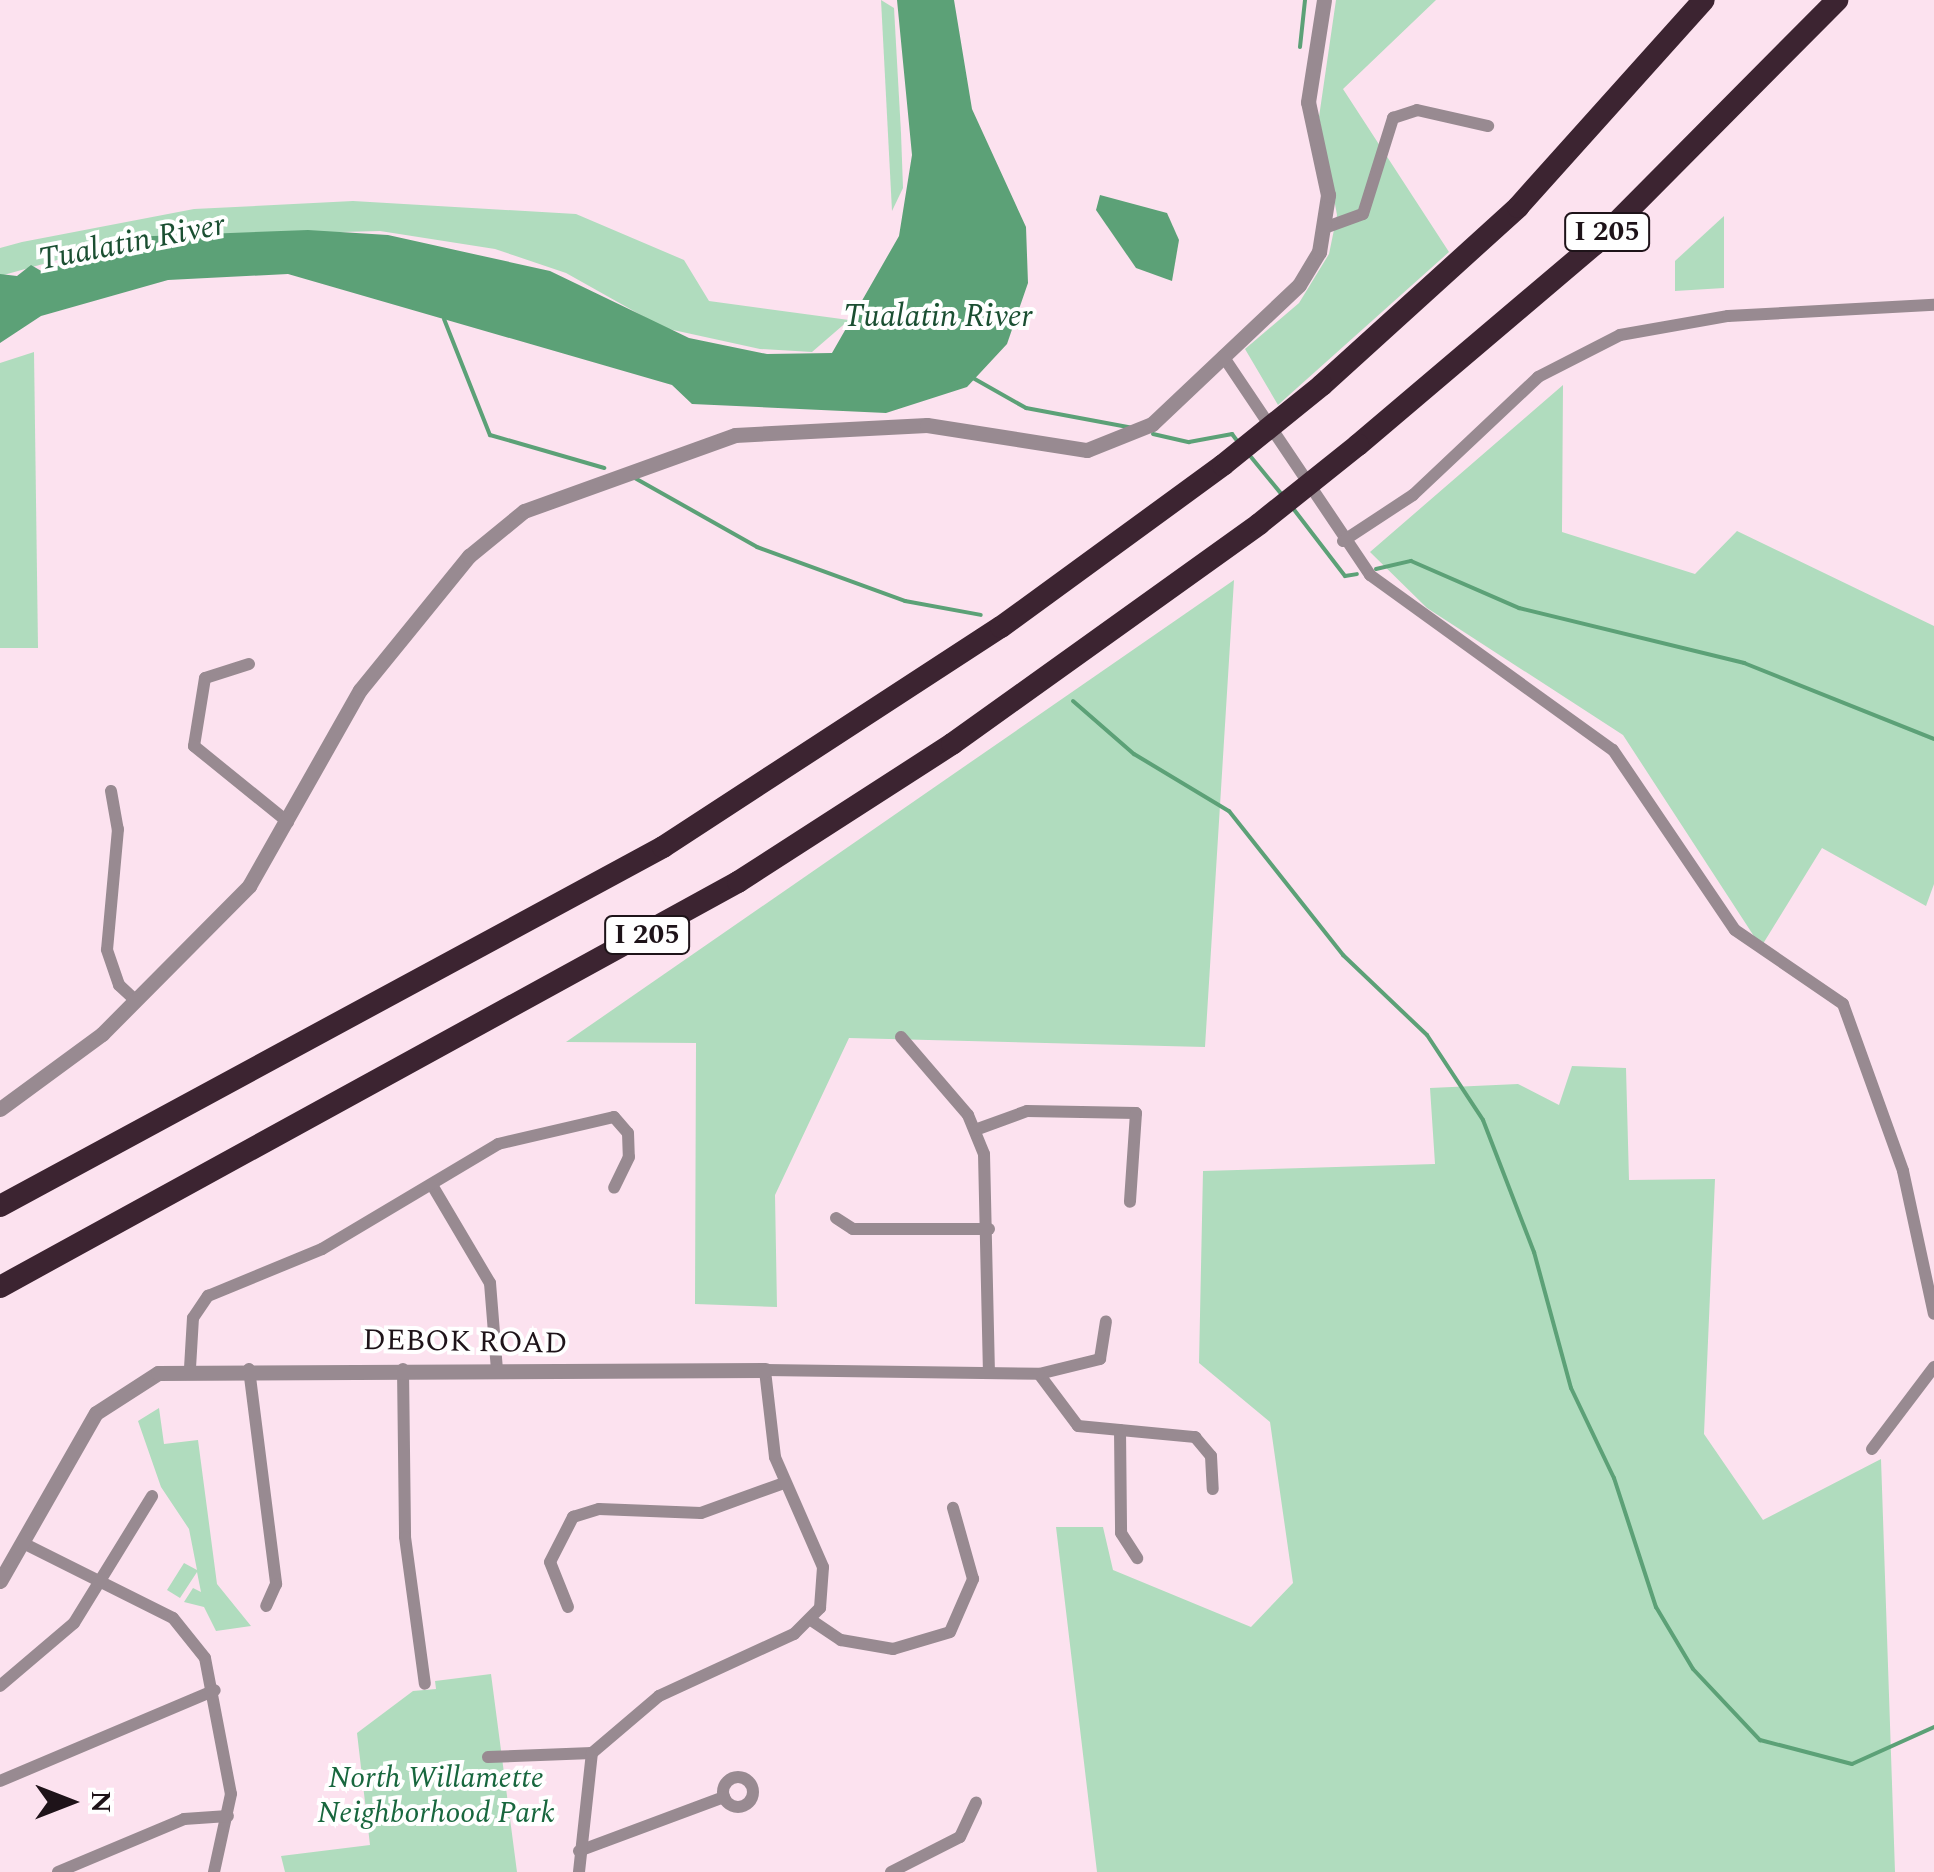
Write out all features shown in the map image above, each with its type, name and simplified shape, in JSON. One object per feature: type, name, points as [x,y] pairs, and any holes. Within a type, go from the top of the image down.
[{"type":"highway","name":"I 205","points":[[0,1206],[664,846],[1001,628],[1224,465],[1322,385],[1518,207],[1704,0]]},
{"type":"highway","name":"I 205","points":[[0,1287],[738,882],[984,723],[1259,524],[1358,445],[1595,244],[1837,0]]},
{"type":"street","points":[[0,1109],[136,1001],[249,886],[371,676],[478,546],[536,505],[712,440],[778,431],[926,425],[1111,447],[1146,430],[1303,280],[1327,227],[1308,102],[1324,0]]},
{"type":"street","points":[[1327,227],[1362,214],[1394,118],[1417,110],[1488,126]]},
{"type":"street","points":[[1343,542],[1413,495],[1538,377],[1608,340],[1728,316],[1934,305]]},
{"type":"street","points":[[1223,356],[1343,542],[1396,597],[1613,750],[1735,930],[1843,1004],[1903,1171],[1934,1314]]},
{"type":"street","points":[[249,664],[204,678],[194,746],[288,822]]},
{"type":"street","points":[[111,791],[118,829],[107,950],[119,985],[136,1001]]},
{"type":"street","points":[[901,1038],[976,1130],[989,1229],[989,1370]]},
{"type":"street","points":[[976,1130],[1027,1111],[1136,1112],[1130,1202]]},
{"type":"street","points":[[190,1368],[192,1318],[208,1296],[300,1260],[498,1144],[605,1116],[628,1133],[626,1169],[614,1188]]},
{"type":"street","points":[[432,1186],[490,1284],[498,1370]]},
{"type":"street","points":[[836,1218],[852,1229],[989,1229]]},
{"type":"street","name":"DEBOK ROAD","points":[[0,1581],[28,1545],[104,1404],[148,1376],[190,1368],[989,1370],[1039,1374],[1100,1359],[1106,1321]]},
{"type":"street","points":[[1872,1449],[1934,1367]]},
{"type":"street","points":[[249,1369],[276,1584],[266,1606]]},
{"type":"street","points":[[403,1369],[405,1537],[425,1684]]},
{"type":"street","points":[[765,1370],[768,1430],[784,1483],[823,1568],[811,1620]]},
{"type":"street","points":[[1039,1374],[1069,1421],[1195,1437],[1211,1456],[1213,1490]]},
{"type":"street","points":[[1120,1430],[1121,1533],[1137,1558]]},
{"type":"street","points":[[568,1607],[550,1562],[573,1518],[599,1509],[701,1513],[784,1483]]},
{"type":"street","points":[[0,1686],[65,1634],[152,1496]]},
{"type":"street","points":[[811,1620],[841,1640],[894,1649],[950,1632],[973,1579],[953,1508]]},
{"type":"street","points":[[28,1545],[98,1586],[176,1620],[215,1690],[228,1816],[214,1872]]},
{"type":"street","points":[[488,1757],[592,1753],[658,1696],[811,1620]]},
{"type":"street","points":[[0,1781],[215,1690]]},
{"type":"street","points":[[578,1872],[592,1753]]},
{"type":"street","points":[[579,1851],[724,1797]]},
{"type":"street","points":[[891,1872],[960,1837],[976,1803]]},
{"type":"street","points":[[58,1872],[184,1819],[228,1816]]},
{"type":"green space","points":[[881,0],[894,8],[901,133],[903,188],[892,211]]},
{"type":"green space","points":[[1336,0],[1436,0],[1343,89],[1449,252],[1278,405],[1245,349],[1299,303],[1329,254],[1337,215],[1319,117]]},
{"type":"green space","points":[[353,201],[576,214],[684,260],[709,301],[849,320],[812,352],[760,349],[664,328],[566,273],[495,249],[380,231],[140,237],[0,276],[0,248],[22,242],[194,209]]},
{"type":"green space","points":[[1724,216],[1724,288],[1675,291],[1675,261]]},
{"type":"green space","points":[[34,352],[38,648],[0,648],[0,363]]},
{"type":"green space","points":[[1563,385],[1562,532],[1695,574],[1737,531],[1934,626],[1934,884],[1926,906],[1822,848],[1761,947],[1623,735],[1427,608],[1370,552]]},
{"type":"green space","points":[[1234,580],[1205,1047],[849,1038],[775,1195],[777,1307],[695,1304],[696,1043],[566,1042]]},
{"type":"green space","points":[[1572,1066],[1626,1068],[1629,1180],[1715,1179],[1704,1434],[1763,1520],[1881,1459],[1895,1872],[1097,1872],[1056,1527],[1103,1527],[1113,1570],[1251,1627],[1293,1583],[1270,1422],[1199,1363],[1203,1171],[1435,1164],[1430,1088],[1518,1084],[1559,1105]]},
{"type":"green space","points":[[159,1408],[164,1444],[198,1440],[217,1584],[251,1626],[216,1631],[204,1607],[184,1602],[193,1588],[201,1592],[197,1572],[180,1598],[167,1590],[184,1563],[197,1570],[189,1529],[161,1487],[138,1421]]},
{"type":"green space","name":"North Willamette Neighborhood Park","points":[[491,1674],[517,1872],[285,1872],[281,1856],[370,1845],[357,1733],[413,1691],[436,1689],[435,1681]]},
{"type":"water","name":"Tualatin River","points":[[897,0],[954,0],[972,109],[1026,227],[1028,283],[1007,344],[967,387],[886,413],[692,404],[672,385],[288,274],[168,280],[41,316],[0,343],[0,274],[17,276],[31,265],[43,272],[128,237],[308,230],[388,235],[550,271],[689,338],[767,354],[832,353],[899,236],[912,155]]},
{"type":"water","points":[[1100,195],[1167,213],[1179,240],[1172,281],[1136,268],[1096,210]]},
{"type":"waterway","points":[[1300,47],[1305,0]]},
{"type":"waterway","points":[[444,319],[490,435],[604,468]]},
{"type":"waterway","points":[[973,378],[1026,408],[1133,428]]},
{"type":"waterway","points":[[1153,434],[1189,442],[1232,434],[1238,442]]},
{"type":"waterway","points":[[1251,457],[1283,496]]},
{"type":"waterway","points":[[633,477],[757,547],[905,601],[981,615]]},
{"type":"waterway","points":[[1292,507],[1345,576],[1357,574]]},
{"type":"waterway","points":[[1376,569],[1411,561],[1519,608],[1744,663],[1934,739]]},
{"type":"waterway","points":[[1073,701],[1134,754],[1229,811],[1343,955],[1427,1035],[1483,1120],[1534,1252],[1571,1388],[1614,1478],[1656,1607],[1693,1669],[1760,1740],[1852,1764],[1934,1727]]}]
